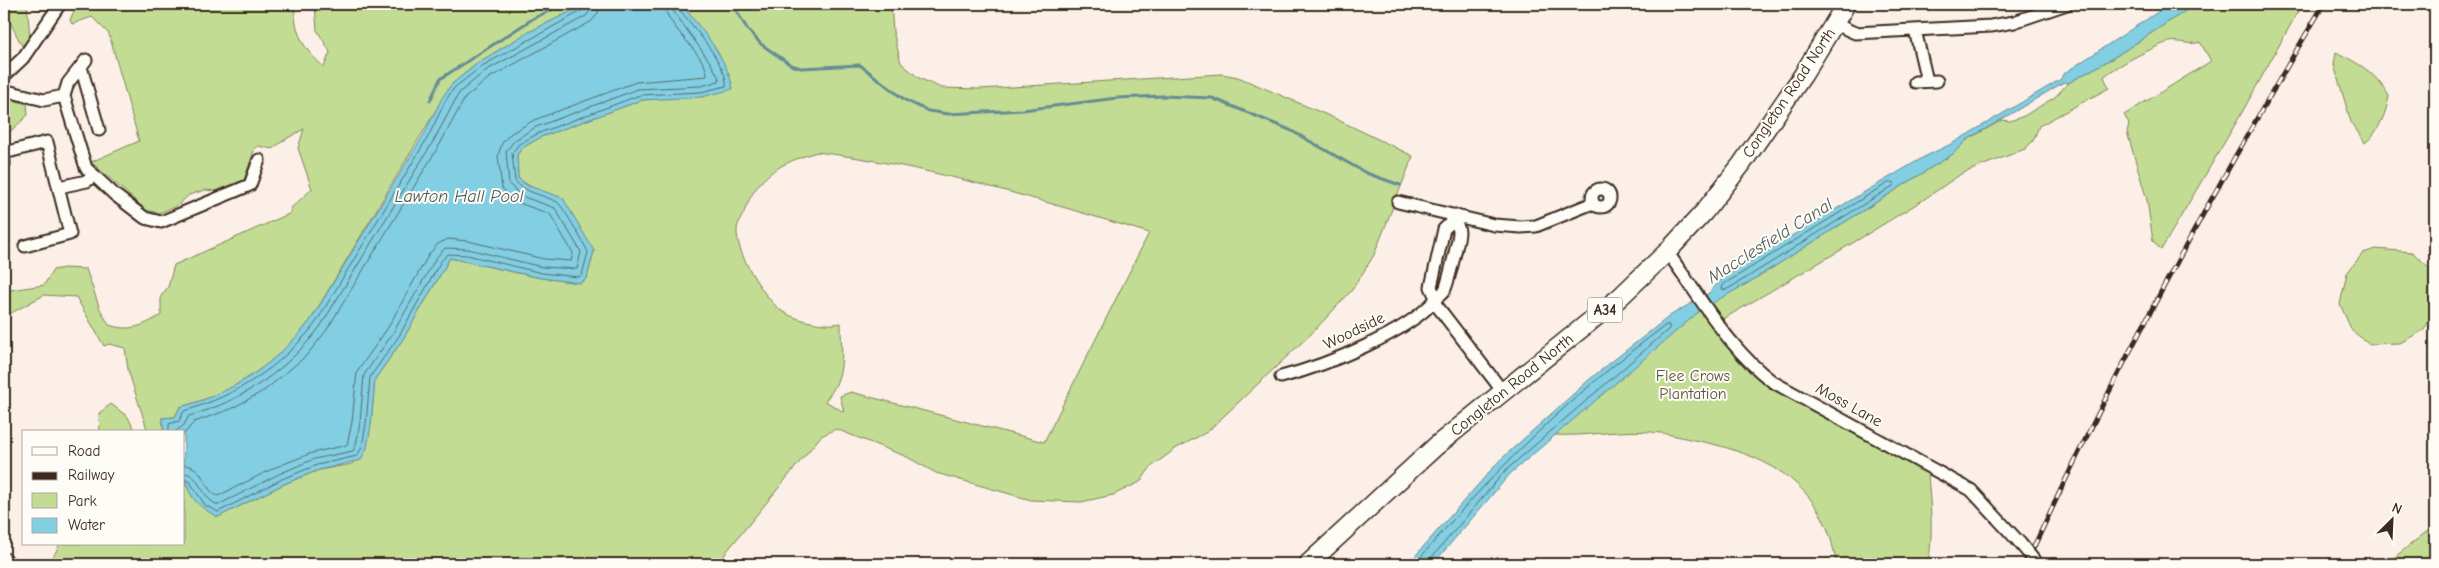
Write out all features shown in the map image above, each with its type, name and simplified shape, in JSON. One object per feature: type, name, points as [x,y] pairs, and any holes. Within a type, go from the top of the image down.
[{"type":"highway","name":"Congleton Road North","points":[[1308,564],[1436,446],[1619,298],[1668,252],[1704,212],[1741,164],[1803,75],[1846,4]]},
{"type":"street","points":[[4,76],[24,58],[60,4]]},
{"type":"street","points":[[2032,4],[2034,16]]},
{"type":"street","points":[[1835,24],[1855,33],[1991,26],[2014,22],[2067,4]]},
{"type":"street","points":[[1915,30],[1926,82]]},
{"type":"street","points":[[99,130],[83,64],[68,83],[64,96],[72,117],[86,168],[115,195],[145,218],[161,222],[250,185],[259,160]]},
{"type":"street","points":[[4,94],[11,92],[44,100],[64,96]]},
{"type":"street","points":[[4,153],[47,142],[70,234],[25,246]]},
{"type":"street","points":[[58,187],[88,180],[94,175]]},
{"type":"street","points":[[1398,202],[1454,217],[1494,225],[1536,226],[1593,203]]},
{"type":"street","points":[[1454,217],[1459,231],[1444,291],[1435,300],[1504,392]]},
{"type":"street","name":"Moss Lane","points":[[1668,252],[1709,311],[1754,368],[1773,382],[1971,490],[2037,564]]},
{"type":"street","name":"Woodside","points":[[1281,377],[1314,369],[1372,342],[1418,316],[1435,300]]},
{"type":"green space","points":[[4,4],[27,4],[30,37],[22,46],[4,10]]},
{"type":"green space","points":[[77,4],[295,4],[296,23],[301,39],[311,54],[324,67],[330,52],[317,30],[315,4],[586,4],[527,33],[479,62],[451,85],[310,321],[283,351],[252,375],[218,394],[180,407],[175,417],[162,418],[164,430],[147,430],[128,370],[125,348],[109,344],[104,346],[76,297],[44,295],[4,317],[4,291],[44,285],[53,270],[64,268],[86,269],[100,309],[109,325],[130,328],[154,319],[161,315],[161,296],[168,287],[174,265],[291,213],[291,208],[312,189],[298,148],[304,129],[272,149],[259,146],[255,148],[244,180],[216,191],[205,190],[189,195],[177,206],[159,213],[146,210],[91,162],[139,141],[109,34],[92,17],[72,24],[70,20]]},
{"type":"green space","points":[[681,4],[891,4],[893,31],[901,63],[919,78],[941,88],[980,89],[1222,74],[1238,77],[1334,118],[1413,156],[1374,255],[1352,290],[1313,332],[1207,432],[1175,449],[1151,467],[1140,482],[1113,495],[1081,502],[1031,500],[936,473],[907,457],[836,429],[821,436],[727,551],[719,564],[49,564],[59,546],[185,546],[185,482],[193,498],[218,517],[284,484],[319,470],[352,464],[371,425],[375,379],[403,339],[450,258],[541,278],[580,283],[587,278],[594,251],[583,233],[563,210],[518,178],[517,155],[522,148],[541,137],[642,100],[662,98],[700,28]],"holes":[[[817,152],[902,166],[985,185],[1149,233],[1044,442],[851,392],[840,396],[844,412],[825,401],[837,382],[840,373],[842,355],[841,323],[809,322],[785,313],[765,294],[745,261],[738,239],[737,228],[756,188],[772,172],[792,161]]]},
{"type":"green space","points":[[2196,4],[2302,4],[2240,116],[2161,250],[2153,241],[2147,200],[2127,132],[2129,123],[2124,115],[2211,61],[2200,42],[2169,42],[2155,47],[2125,63],[2104,77],[2109,88],[2039,126],[2033,141],[2025,149],[1961,174],[1923,200],[1851,244],[1723,319],[1710,303],[1748,283],[1953,154],[1967,140],[2002,120],[2010,121],[2024,116],[2055,97],[2068,83],[2113,58]]},
{"type":"green space","points":[[2336,52],[2366,70],[2378,80],[2389,96],[2381,122],[2374,134],[2365,143],[2351,122],[2334,65]]},
{"type":"green space","points":[[9,99],[27,104],[28,115],[12,130],[4,133],[4,103]]},
{"type":"green space","points":[[2376,249],[2412,252],[2435,273],[2435,309],[2424,330],[2400,343],[2370,344],[2352,331],[2340,304],[2347,273],[2363,253]]},
{"type":"green space","name":"Flee Crows Plantation","points":[[1702,309],[1771,387],[1928,473],[1931,530],[1928,564],[1836,564],[1830,536],[1820,513],[1806,493],[1788,477],[1768,464],[1745,454],[1673,435],[1640,431],[1553,435]]},
{"type":"green space","points":[[111,404],[128,417],[134,430],[100,430],[99,413]]},
{"type":"green space","points":[[2435,525],[2435,564],[2386,564]]},
{"type":"water","name":"Lawton Hall Pool","points":[[586,4],[681,4],[719,55],[730,77],[733,89],[702,97],[642,100],[541,137],[522,148],[517,155],[518,178],[526,185],[563,198],[594,251],[587,278],[580,283],[541,278],[450,258],[403,339],[375,379],[371,425],[367,448],[361,460],[319,470],[284,484],[218,517],[205,509],[196,501],[186,482],[185,430],[164,430],[162,418],[175,417],[180,407],[218,394],[236,385],[283,351],[310,321],[424,134],[442,98],[451,85],[479,62],[527,33]]},
{"type":"water","points":[[2170,4],[2196,4],[2113,58],[2068,83],[2064,82],[1967,140],[1953,154],[1748,283],[1702,309],[1510,474],[1433,564],[1408,564],[1499,461],[1591,378],[1671,315],[1709,293],[1720,281],[1745,264],[1924,157],[1953,143],[2061,79],[2063,74]]},
{"type":"waterway","points":[[430,101],[440,79],[534,18],[564,4]]},
{"type":"waterway","points":[[732,4],[748,30],[761,44],[791,65],[801,68],[860,65],[905,100],[928,111],[948,114],[1023,110],[1117,98],[1163,96],[1212,98],[1290,130],[1366,173],[1400,185]]},
{"type":"railway","points":[[2026,564],[2094,421],[2167,280],[2244,141],[2324,4]]},
{"type":"water label","name":"Macclesfield Canal","points":[[1770,241]]}]
